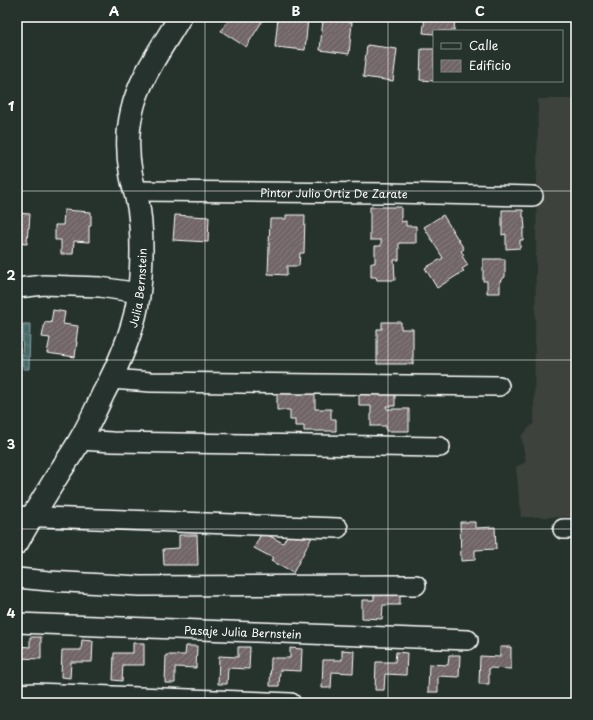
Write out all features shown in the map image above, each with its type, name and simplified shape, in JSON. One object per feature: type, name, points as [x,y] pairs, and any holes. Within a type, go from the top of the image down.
[{"type":"street","name":"Julia Bernstein","points":[[17,543],[24,516],[80,440],[111,379],[129,336],[139,293],[141,270],[139,210],[136,191],[130,170],[128,143],[129,126],[132,110],[143,80],[180,17]]},
{"type":"street","name":"Pintor Julio Ortiz De Zarate","points":[[136,191],[533,196]]},
{"type":"street","points":[[17,288],[44,285],[100,287],[139,293]]},
{"type":"street","points":[[111,379],[151,382],[498,386]]},
{"type":"street","points":[[80,440],[112,442],[440,447]]},
{"type":"street","points":[[24,516],[338,528]]},
{"type":"street","points":[[17,578],[140,586],[416,585]]},
{"type":"street","name":"Pasaje Julia Bernstein","points":[[17,623],[468,640]]},
{"type":"street","points":[[17,694],[35,693],[292,703]]},
{"type":"shaded area","points":[[538,99],[576,99],[576,517],[521,517],[516,467],[526,462],[521,436],[534,423]]},
{"type":"water","points":[[23,324],[30,324],[29,369],[23,369],[22,365]]},
{"type":"building","points":[[230,17],[259,17],[263,20],[246,47],[221,31]]},
{"type":"building","points":[[278,17],[308,18],[305,50],[275,47]]},
{"type":"building","points":[[425,17],[455,17],[454,30],[433,30],[433,34],[423,33]]},
{"type":"building","points":[[323,19],[352,22],[349,54],[320,50]]},
{"type":"building","points":[[367,45],[397,49],[393,81],[363,77]]},
{"type":"building","points":[[421,49],[433,49],[433,81],[420,80]]},
{"type":"building","points":[[370,207],[401,207],[401,222],[406,221],[406,226],[416,226],[416,243],[399,243],[399,260],[394,260],[395,280],[377,280],[376,277],[371,277],[371,263],[375,263],[375,246],[381,246],[381,240],[370,240]]},
{"type":"building","points":[[64,210],[91,212],[89,242],[74,241],[73,254],[61,254],[61,240],[55,240],[55,225],[63,225]]},
{"type":"building","points":[[502,210],[523,210],[525,229],[523,229],[523,240],[520,240],[520,248],[506,249],[506,234],[502,235]]},
{"type":"building","points":[[17,213],[30,214],[27,244],[17,243]]},
{"type":"building","points":[[175,215],[209,217],[208,242],[173,240]]},
{"type":"building","points":[[286,215],[305,215],[304,253],[300,253],[299,266],[287,266],[287,275],[268,274],[270,219],[286,219]]},
{"type":"building","points":[[443,215],[464,249],[461,251],[464,255],[462,256],[468,265],[462,269],[464,271],[437,288],[425,268],[443,258],[424,227]]},
{"type":"building","points":[[483,259],[505,259],[505,277],[500,281],[500,293],[487,293],[487,281],[483,281]]},
{"type":"building","points":[[53,310],[65,312],[63,324],[78,326],[75,357],[47,353],[50,338],[42,337],[45,322],[51,323]]},
{"type":"building","points":[[382,322],[401,322],[401,329],[413,329],[413,364],[377,364],[377,329],[382,329]]},
{"type":"building","points":[[17,333],[19,333],[18,348],[20,348],[19,363],[17,363]]},
{"type":"building","points":[[315,390],[315,409],[331,409],[331,419],[336,419],[336,431],[304,431],[304,426],[295,426],[295,420],[290,420],[290,410],[277,410],[277,393]]},
{"type":"building","points":[[395,390],[395,406],[386,406],[387,409],[409,409],[409,431],[386,431],[386,426],[371,426],[371,406],[359,406],[359,394]]},
{"type":"building","points":[[460,522],[475,522],[475,528],[495,527],[496,549],[475,550],[475,560],[461,561]]},
{"type":"building","points":[[292,527],[312,537],[293,573],[271,561],[273,558],[254,548],[262,532],[283,543]]},
{"type":"building","points":[[179,535],[197,535],[198,565],[164,565],[163,549],[179,548]]},
{"type":"building","points":[[374,594],[400,594],[400,605],[383,605],[382,619],[362,618],[362,600],[374,600]]},
{"type":"building","points":[[30,637],[41,637],[41,659],[19,658],[19,674],[17,674],[17,646],[30,647]]},
{"type":"building","points":[[82,640],[93,641],[92,662],[71,662],[70,678],[61,677],[62,650],[81,650]]},
{"type":"building","points":[[133,643],[144,643],[144,665],[123,665],[122,681],[113,680],[114,653],[133,653]]},
{"type":"building","points":[[186,646],[197,646],[196,668],[175,667],[175,683],[165,683],[166,655],[185,655]]},
{"type":"building","points":[[238,647],[250,647],[249,669],[228,668],[227,684],[218,684],[219,656],[238,657]]},
{"type":"building","points":[[500,647],[511,647],[511,669],[489,668],[489,684],[479,684],[480,656],[500,657]]},
{"type":"building","points":[[290,648],[302,649],[301,671],[280,670],[279,686],[270,686],[271,658],[290,658]]},
{"type":"building","points":[[342,650],[354,651],[353,673],[332,672],[331,688],[322,688],[323,660],[342,660]]},
{"type":"building","points":[[396,652],[407,653],[406,675],[385,674],[384,690],[375,690],[376,662],[395,662]]},
{"type":"building","points":[[449,655],[460,655],[459,677],[438,676],[438,692],[428,692],[429,664],[448,665]]}]
